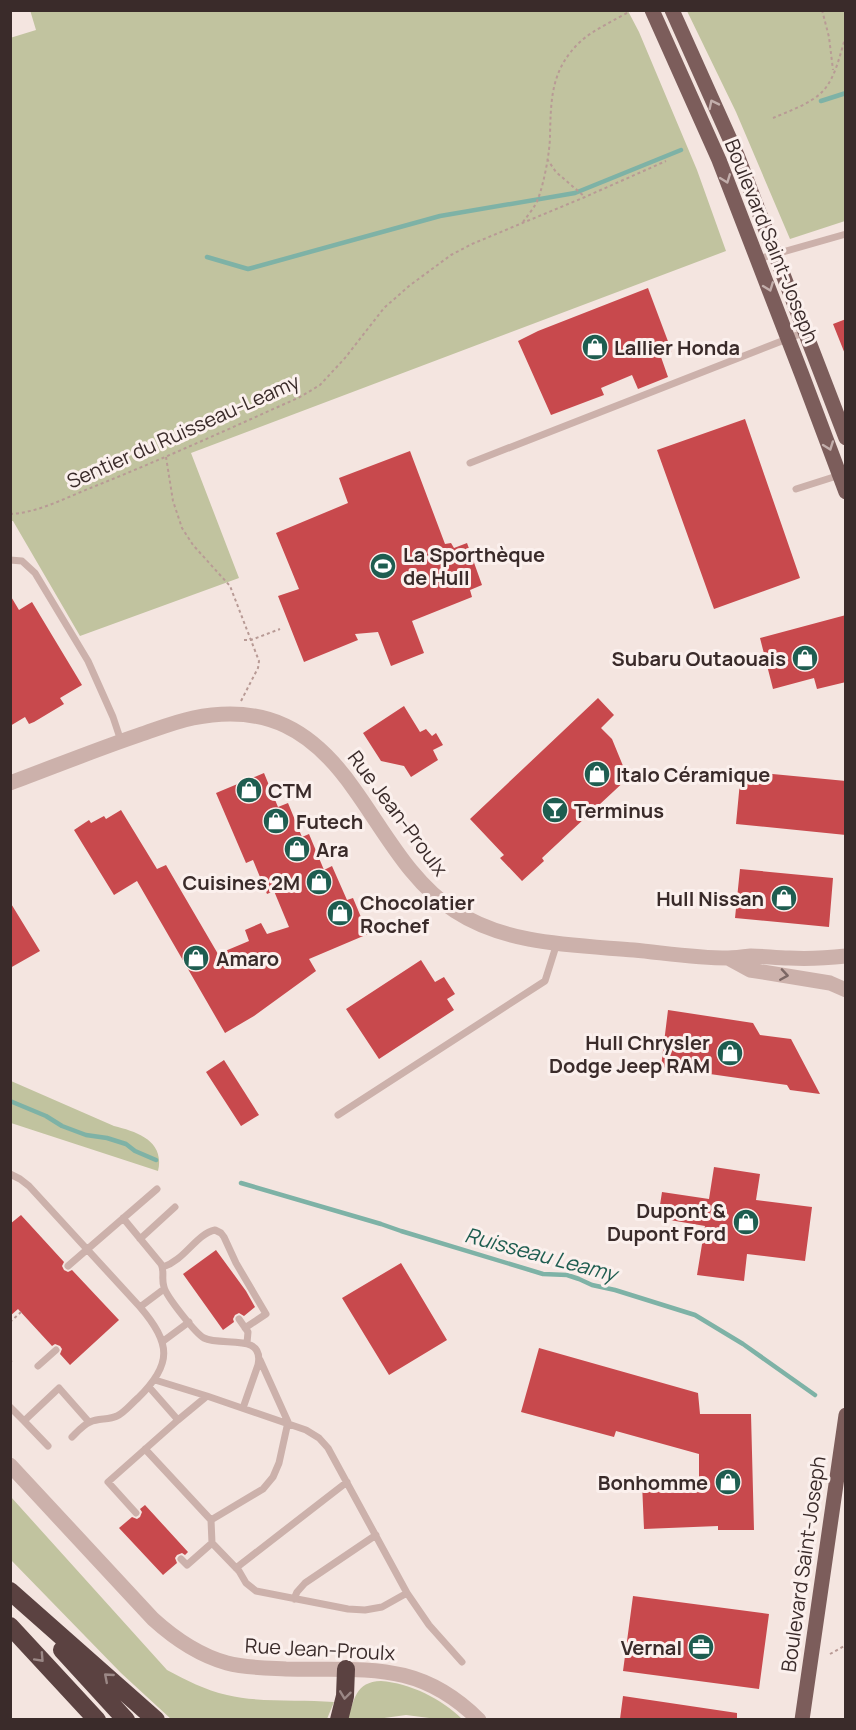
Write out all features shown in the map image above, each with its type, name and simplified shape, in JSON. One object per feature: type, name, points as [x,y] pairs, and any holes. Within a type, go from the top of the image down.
[{"type":"highway","points":[[10,1592],[126,1719]]},
{"type":"highway","points":[[10,1592],[156,1719]]},
{"type":"highway","points":[[10,1626],[97,1719]]},
{"type":"highway","points":[[339,1719],[344,1703],[346,1669]]},
{"type":"highway","points":[[69,1690],[88,1719]]},
{"type":"main road","name":"Boulevard Saint-Joseph","points":[[652,10],[719,160],[843,474],[846,492]]},
{"type":"main road","name":"Boulevard Saint-Joseph","points":[[672,10],[737,155],[846,438]]},
{"type":"main road","name":"Boulevard Saint-Joseph","points":[[802,1719],[846,1415]]},
{"type":"street","name":"Rue Jean-Proulx","points":[[10,783],[175,723],[215,715],[253,716],[268,719],[299,732],[326,753],[339,767],[410,870],[425,887],[442,902],[469,919],[505,934],[557,943],[728,958],[846,956]]},
{"type":"street","name":"Rue Jean-Proulx","points":[[728,958],[750,970],[830,983],[846,990]]},
{"type":"street","name":"Rue Jean-Proulx","points":[[10,1465],[153,1619],[168,1633],[193,1650],[218,1660],[246,1667],[385,1671],[417,1679],[443,1691],[479,1719]]},
{"type":"lane","points":[[758,259],[846,234]]},
{"type":"lane","points":[[470,463],[805,332]]},
{"type":"lane","points":[[796,489],[843,474]]},
{"type":"lane","points":[[10,560],[22,561],[35,573],[88,661],[121,741]]},
{"type":"lane","points":[[338,1115],[545,981],[557,943]]},
{"type":"lane","points":[[10,1174],[29,1186],[140,1307],[155,1326],[162,1342],[164,1360],[160,1372],[149,1388],[118,1416],[89,1422],[72,1437]]},
{"type":"lane","points":[[68,1266],[157,1189]]},
{"type":"lane","points":[[140,1239],[175,1207]]},
{"type":"lane","points":[[123,1218],[163,1268],[164,1288],[171,1301],[203,1338],[222,1342],[248,1343],[255,1348],[288,1422],[279,1462],[269,1483],[258,1493],[211,1521]]},
{"type":"lane","points":[[163,1268],[178,1260],[206,1233],[215,1230],[221,1233],[266,1314],[245,1328]]},
{"type":"lane","points":[[140,1307],[164,1288]]},
{"type":"lane","points":[[239,1319],[249,1335],[248,1343]]},
{"type":"lane","points":[[162,1342],[189,1322]]},
{"type":"lane","points":[[38,1366],[56,1350]]},
{"type":"lane","points":[[243,1408],[260,1359]]},
{"type":"lane","points":[[155,1380],[288,1422],[319,1438],[328,1448],[407,1593],[424,1619],[462,1662]]},
{"type":"lane","points":[[24,1421],[59,1388],[89,1422]]},
{"type":"lane","points":[[149,1388],[178,1420]]},
{"type":"lane","points":[[136,1513],[108,1482],[207,1396]]},
{"type":"lane","points":[[10,1407],[48,1446]]},
{"type":"lane","points":[[145,1449],[211,1521],[212,1543],[236,1568],[246,1583],[256,1591],[348,1609],[365,1610],[382,1607],[407,1593]]},
{"type":"lane","points":[[236,1568],[347,1482]]},
{"type":"lane","points":[[294,1599],[305,1583],[376,1535]]},
{"type":"lane","points":[[181,1559],[187,1565],[212,1543]]},
{"type":"path","points":[[523,223],[538,198],[548,159],[551,96],[559,70],[582,40],[632,10]]},
{"type":"path","points":[[822,10],[829,37],[833,73]]},
{"type":"path","points":[[773,118],[814,98],[823,91],[833,73],[846,36]]},
{"type":"path","points":[[548,159],[556,171],[585,197]]},
{"type":"path","name":"Sentier du Ruisseau-Leamy","points":[[10,514],[22,513],[54,503],[166,458],[300,396],[320,385],[345,358],[384,308],[451,255],[666,161]]},
{"type":"path","points":[[166,458],[173,501],[182,528],[193,545],[230,586],[259,664],[240,702]]},
{"type":"path","points":[[244,640],[251,640],[280,628]]},
{"type":"path","points":[[10,1322],[21,1312]]},
{"type":"path","points":[[830,1654],[846,1646]]},
{"type":"green space","points":[[30,10],[628,11],[697,170],[726,251],[191,453],[239,578],[80,636],[11,521],[10,38],[36,30]]},
{"type":"green space","points":[[687,11],[845,11],[845,221],[790,239],[736,112]]},
{"type":"green space","points":[[11,1081],[140,1135],[153,1145],[157,1152],[158,1171],[11,1123]]},
{"type":"green space","points":[[11,1497],[167,1670],[203,1688],[219,1693],[266,1700],[334,1702],[327,1719],[171,1719],[121,1673],[11,1560]]},
{"type":"green space","points":[[381,1681],[403,1685],[425,1693],[462,1719],[406,1715],[347,1720],[354,1699],[361,1688],[372,1682]]},
{"type":"building","name":"Lallier Honda","points":[[648,288],[672,352],[661,357],[668,377],[638,389],[632,375],[601,388],[604,395],[551,415],[518,341]]},
{"type":"building","points":[[846,319],[846,354],[845,354],[833,324]]},
{"type":"building","points":[[745,419],[800,578],[714,609],[657,450]]},
{"type":"building","name":"La Sporthèque de Hull","points":[[410,451],[445,544],[451,543],[454,548],[467,543],[482,585],[470,590],[472,597],[412,621],[424,653],[391,666],[378,632],[355,634],[358,640],[304,662],[278,596],[299,589],[276,533],[348,503],[339,478]]},
{"type":"building","points":[[10,595],[19,610],[32,602],[82,685],[60,698],[64,704],[34,722],[29,724],[25,717],[10,726]]},
{"type":"building","name":"Subaru Outaouais","points":[[846,615],[846,682],[817,689],[814,678],[773,689],[760,638]]},
{"type":"building","points":[[598,698],[614,715],[601,728],[612,739],[628,778],[542,858],[544,861],[522,881],[500,858],[504,855],[470,819]]},
{"type":"building","points":[[404,706],[420,732],[426,729],[432,736],[436,733],[443,745],[433,750],[438,760],[411,777],[404,766],[381,761],[363,733]]},
{"type":"building","points":[[741,771],[846,781],[846,835],[736,824]]},
{"type":"building","points":[[264,773],[278,807],[288,803],[302,837],[309,834],[324,870],[332,866],[347,900],[353,898],[368,934],[309,959],[316,971],[254,1016],[225,1033],[137,881],[114,895],[74,830],[89,820],[91,823],[104,816],[106,819],[121,810],[157,869],[166,865],[218,954],[249,941],[245,930],[261,923],[267,934],[289,927],[274,891],[267,894],[253,860],[246,863],[216,793]]},
{"type":"building","name":"Hull Nissan","points":[[740,869],[833,878],[829,927],[735,918]]},
{"type":"building","points":[[10,902],[40,951],[10,968]]},
{"type":"building","points":[[421,960],[435,982],[444,977],[455,994],[447,999],[454,1010],[379,1059],[346,1009]]},
{"type":"building","name":"Hull Chrysler Dodge Jeep RAM","points":[[668,1010],[753,1023],[760,1035],[791,1039],[820,1094],[790,1090],[787,1085],[661,1067]]},
{"type":"building","points":[[224,1060],[259,1115],[241,1126],[206,1072]]},
{"type":"building","name":"Dupont & Dupont Ford","points":[[714,1167],[760,1174],[756,1200],[812,1207],[805,1261],[747,1254],[744,1281],[697,1275],[705,1226],[658,1218],[662,1192],[709,1199]]},
{"type":"building","points":[[21,1215],[64,1262],[62,1266],[64,1270],[68,1272],[72,1270],[119,1320],[70,1365],[60,1354],[62,1349],[60,1346],[55,1344],[52,1346],[18,1309],[10,1316],[10,1224]]},
{"type":"building","points":[[216,1250],[255,1307],[244,1316],[239,1313],[235,1315],[234,1322],[223,1330],[183,1274]]},
{"type":"building","points":[[401,1263],[447,1340],[389,1375],[342,1298]]},
{"type":"building","points":[[539,1348],[698,1393],[700,1414],[751,1414],[754,1530],[718,1530],[718,1526],[644,1529],[642,1483],[699,1481],[699,1454],[616,1431],[614,1437],[521,1412]]},
{"type":"building","points":[[145,1505],[188,1552],[185,1555],[182,1553],[177,1555],[175,1558],[177,1563],[163,1575],[119,1528],[132,1517],[137,1519],[140,1517],[142,1512],[140,1509]]},
{"type":"building","points":[[633,1596],[769,1614],[759,1689],[623,1671]]},
{"type":"building","points":[[623,1696],[737,1713],[737,1719],[620,1719]]},
{"type":"waterway","points":[[821,101],[846,93]]},
{"type":"waterway","points":[[207,257],[248,269],[440,216],[575,193],[681,150]]},
{"type":"waterway","name":"Ruisseau Leamy","points":[[10,1101],[46,1116],[62,1126],[86,1135],[126,1144],[135,1151],[156,1160]]},
{"type":"waterway","name":"Ruisseau Leamy","points":[[241,1183],[543,1274],[567,1275],[592,1285],[695,1315],[743,1344],[815,1395]]},
{"type":"place","name":"Lallier Honda","points":[[595,347]]},
{"type":"place","name":"La Sporthèque de Hull","points":[[383,566]]},
{"type":"place","name":"Subaru Outaouais","points":[[805,658]]},
{"type":"place","name":"Italo Céramique","points":[[597,774]]},
{"type":"place","name":"CTM","points":[[249,790]]},
{"type":"place","name":"Terminus","points":[[555,810]]},
{"type":"place","name":"Futech","points":[[276,821]]},
{"type":"place","name":"Ara","points":[[297,849]]},
{"type":"place","name":"Cuisines 2M","points":[[319,882]]},
{"type":"place","name":"Hull Nissan","points":[[784,898]]},
{"type":"place","name":"Chocolatier Rochef","points":[[340,913]]},
{"type":"place","name":"Amaro","points":[[196,958]]},
{"type":"place","name":"Hull Chrysler Dodge Jeep RAM","points":[[730,1053]]},
{"type":"place","name":"Dupont & Dupont Ford","points":[[746,1222]]},
{"type":"place","name":"Bonhomme","points":[[728,1482]]},
{"type":"place","name":"Vernal","points":[[701,1647]]}]
